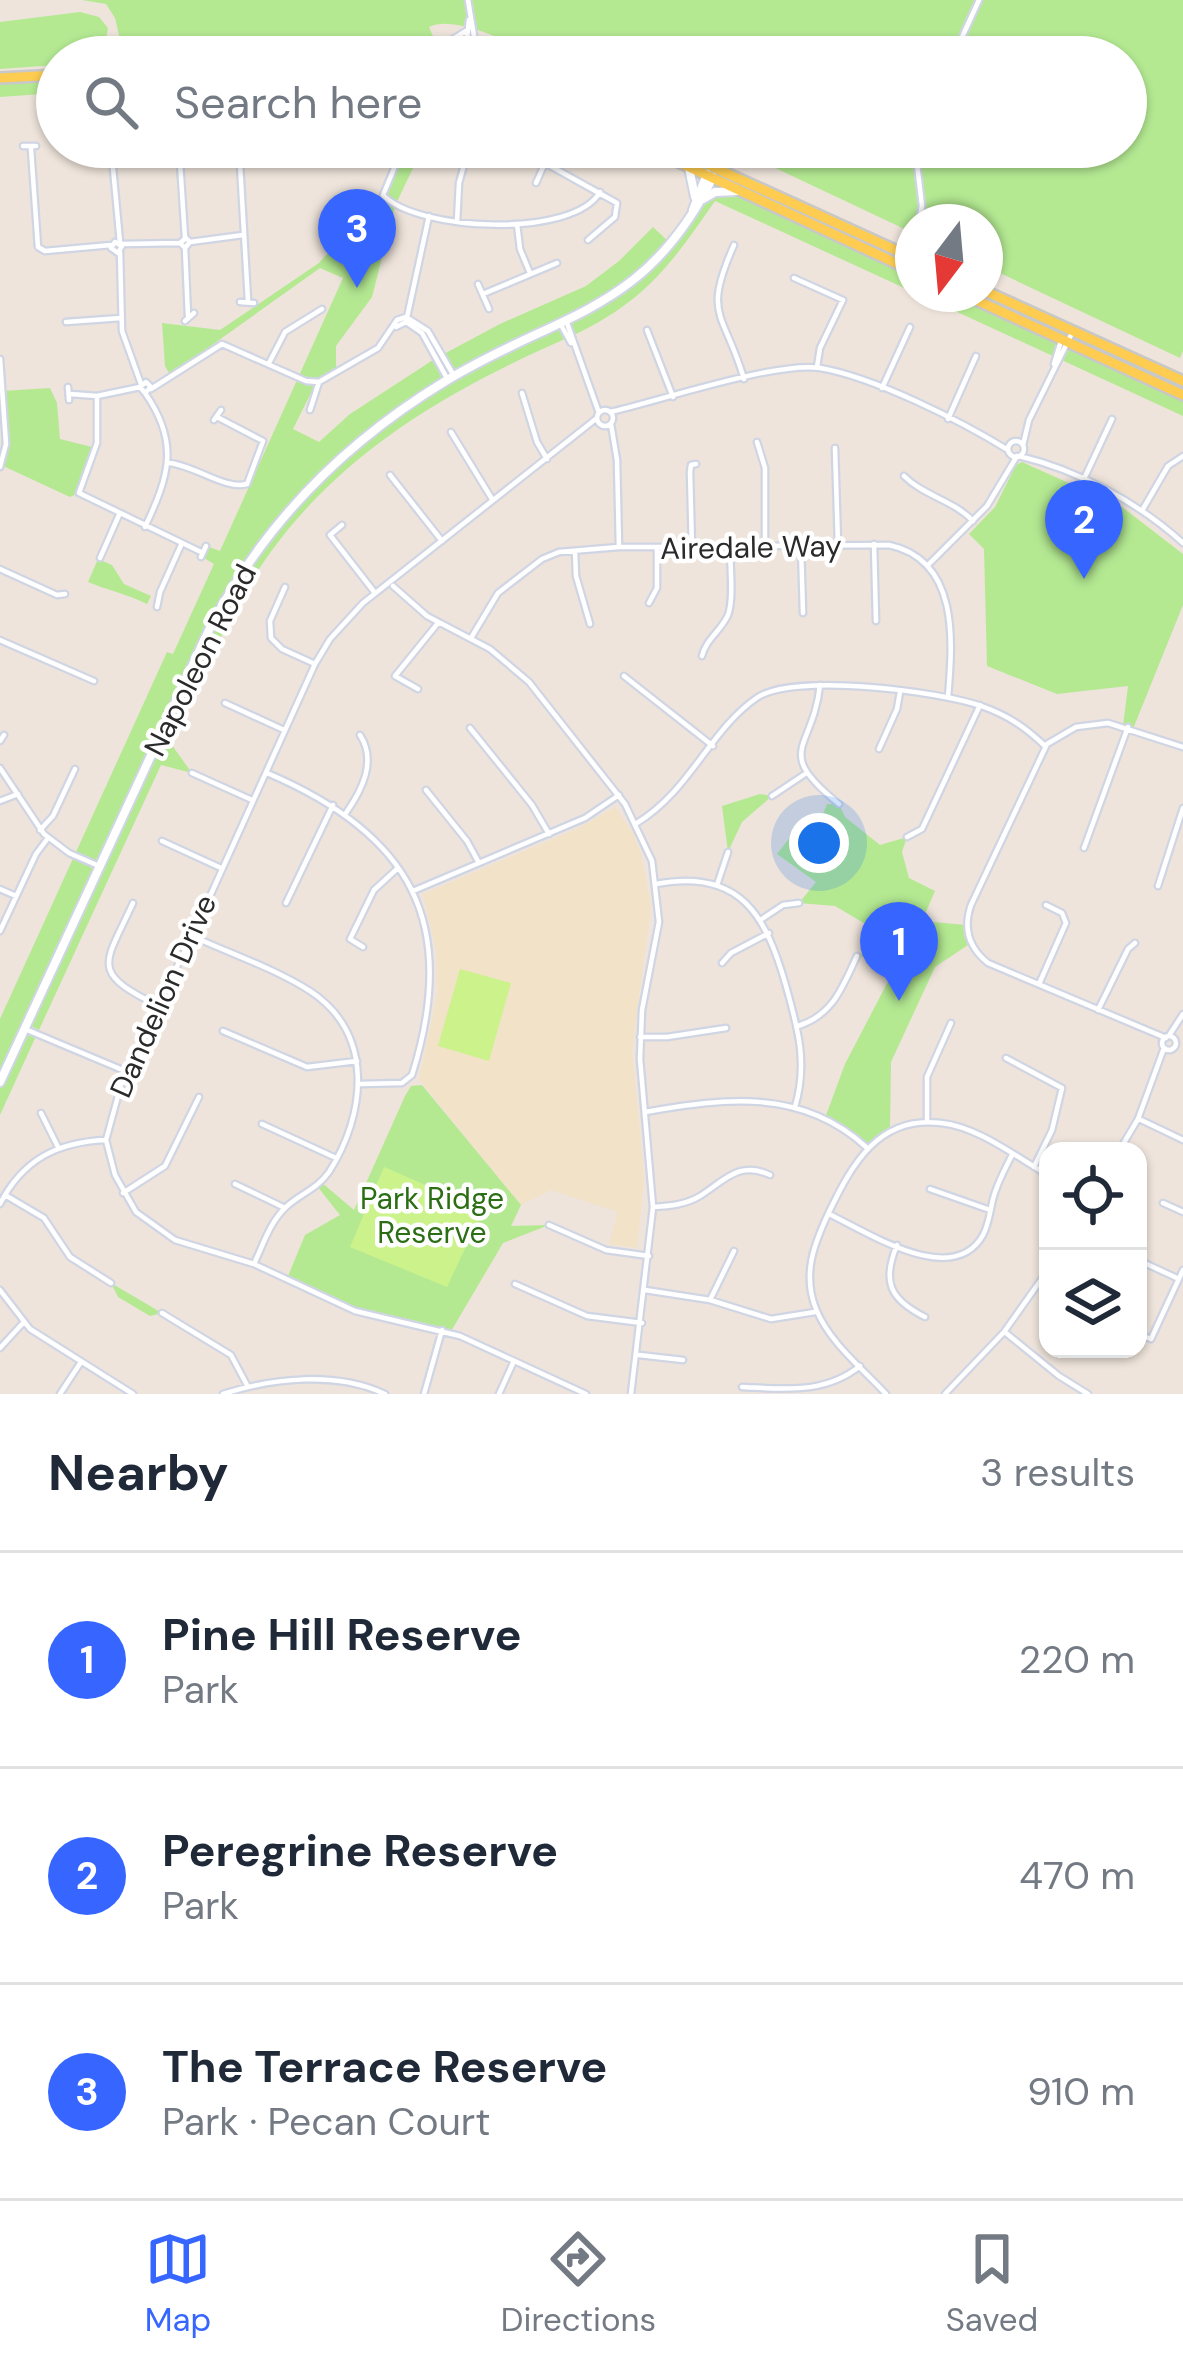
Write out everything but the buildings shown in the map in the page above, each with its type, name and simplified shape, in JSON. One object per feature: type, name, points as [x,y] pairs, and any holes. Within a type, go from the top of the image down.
[{"type":"main road","points":[[0,78],[36,76]]},
{"type":"main road","points":[[739,191],[715,192],[698,199],[689,168],[712,173],[895,252]]},
{"type":"main road","points":[[704,168],[739,191],[895,252]]},
{"type":"main road","name":"Napoleon Road","points":[[0,1082],[209,630],[254,554],[294,504],[387,419],[451,378],[615,295],[645,272],[693,212],[712,173]]},
{"type":"main road","points":[[1003,301],[1183,395]]},
{"type":"main road","points":[[1003,310],[1183,381]]},
{"type":"street","points":[[468,0],[474,36]]},
{"type":"street","points":[[963,36],[979,0]]},
{"type":"street","points":[[466,36],[470,14]]},
{"type":"street","points":[[459,36],[466,32]]},
{"type":"street","points":[[22,146],[34,148],[38,247],[45,251],[245,235]]},
{"type":"street","points":[[112,168],[124,338],[167,442],[169,463],[146,526]]},
{"type":"street","points":[[180,168],[189,317]]},
{"type":"street","points":[[240,168],[248,302]]},
{"type":"street","points":[[394,168],[385,187],[386,199],[457,222],[517,224],[572,213],[590,204],[600,192]]},
{"type":"street","points":[[457,222],[463,168]]},
{"type":"street","points":[[536,182],[543,168]]},
{"type":"street","points":[[554,168],[614,200],[618,210],[594,238]]},
{"type":"street","points":[[917,168],[922,204]]},
{"type":"street","points":[[69,394],[97,396],[146,388],[222,344],[306,381],[320,382],[378,348],[406,319],[429,215]]},
{"type":"street","points":[[517,224],[530,273]]},
{"type":"street","points":[[734,245],[717,284],[716,302],[744,379]]},
{"type":"street","points":[[483,294],[556,262]]},
{"type":"street","points":[[794,278],[843,300],[820,348],[817,367]]},
{"type":"street","points":[[478,284],[489,308]]},
{"type":"street","points":[[269,363],[285,332],[324,309]]},
{"type":"street","points":[[66,322],[122,318]]},
{"type":"street","points":[[406,319],[424,331],[451,378]]},
{"type":"street","points":[[564,324],[614,440],[619,547]]},
{"type":"street","points":[[882,388],[910,327]]},
{"type":"street","points":[[646,330],[673,397]]},
{"type":"street","points":[[1005,474],[1011,447],[1029,420],[1067,335]]},
{"type":"street","points":[[948,419],[976,356]]},
{"type":"street","points":[[0,359],[5,448],[0,467]]},
{"type":"street","name":"Dandelion Drive","points":[[106,1140],[124,1072],[192,936],[315,664],[341,626],[376,593],[492,499],[584,431],[637,406],[744,379],[817,367],[882,388],[1011,447]]},
{"type":"street","points":[[310,410],[320,382]]},
{"type":"street","points":[[522,393],[547,459]]},
{"type":"street","points":[[97,396],[98,443],[79,494],[203,552]]},
{"type":"street","points":[[169,463],[245,486],[264,443],[217,416]]},
{"type":"street","points":[[1083,481],[1112,418]]},
{"type":"street","points":[[948,697],[947,601],[928,565],[990,502],[1023,446],[1029,420]]},
{"type":"street","points":[[451,432],[492,499]]},
{"type":"street","points":[[763,445],[765,544]]},
{"type":"street","points":[[1011,447],[1023,446],[1046,464]]},
{"type":"street","points":[[1011,447],[1018,456],[1143,509],[1183,543]]},
{"type":"street","points":[[835,448],[838,544]]},
{"type":"street","points":[[1143,509],[1168,466],[1183,456]]},
{"type":"street","points":[[691,463],[692,548]]},
{"type":"street","points":[[390,475],[442,541]]},
{"type":"street","points":[[904,476],[957,505],[973,520]]},
{"type":"street","points":[[100,558],[119,515]]},
{"type":"street","points":[[342,525],[330,535],[376,593]]},
{"type":"street","points":[[158,607],[182,543]]},
{"type":"street","points":[[874,544],[876,621]]},
{"type":"street","name":"Airedale Way","points":[[471,638],[503,589],[549,555],[619,547],[874,544],[906,549],[928,565]]},
{"type":"street","points":[[801,545],[802,613]]},
{"type":"street","points":[[702,656],[700,646],[724,622],[730,607],[730,547]]},
{"type":"street","points":[[654,600],[657,549]]},
{"type":"street","points":[[575,551],[576,576],[590,624]]},
{"type":"street","points":[[0,568],[65,594]]},
{"type":"street","points":[[392,584],[438,623],[500,656],[529,682],[619,795],[648,849],[656,884],[658,935],[640,1037],[652,1207],[632,1394]]},
{"type":"street","points":[[285,587],[269,621],[269,635],[278,647],[315,664]]},
{"type":"street","points":[[418,689],[394,676],[438,623]]},
{"type":"street","points":[[0,640],[94,681]]},
{"type":"street","points":[[624,676],[713,746]]},
{"type":"street","points":[[636,823],[673,796],[745,707],[766,692],[796,684],[948,697],[1018,722],[1045,746]]},
{"type":"street","points":[[820,685],[817,708],[801,746],[805,774],[839,804]]},
{"type":"street","points":[[879,748],[900,692]]},
{"type":"street","points":[[225,703],[284,730]]},
{"type":"street","points":[[907,837],[922,829],[980,705]]},
{"type":"street","points":[[1172,1045],[982,958],[966,925],[1045,746],[1083,725],[1108,723],[1183,748]]},
{"type":"street","points":[[470,728],[532,805],[549,834]]},
{"type":"street","points":[[1084,848],[1128,728]]},
{"type":"street","points":[[346,813],[366,772],[367,751],[360,735]]},
{"type":"street","points":[[0,767],[48,838],[100,867]]},
{"type":"street","points":[[40,830],[55,812],[75,769]]},
{"type":"street","points":[[193,773],[252,800]]},
{"type":"street","points":[[267,773],[333,805],[372,835],[412,892],[425,928],[432,984],[409,1084],[360,1084]]},
{"type":"street","points":[[772,796],[805,774]]},
{"type":"street","points":[[426,790],[479,863]]},
{"type":"street","points":[[0,801],[18,794]]},
{"type":"street","points":[[412,892],[585,818],[619,795]]},
{"type":"street","points":[[286,903],[333,805]]},
{"type":"street","points":[[1158,886],[1183,808]]},
{"type":"street","points":[[0,931],[48,838]]},
{"type":"street","points":[[162,841],[220,868]]},
{"type":"street","points":[[717,885],[728,852]]},
{"type":"street","points":[[363,946],[350,939],[374,890],[398,868]]},
{"type":"street","points":[[656,884],[684,880],[717,885],[762,919],[798,1027],[803,1063],[795,1107]]},
{"type":"street","points":[[0,889],[16,896]]},
{"type":"street","points":[[133,903],[110,952],[108,969],[121,987],[158,1005]]},
{"type":"street","points":[[762,919],[783,905],[799,903]]},
{"type":"street","points":[[1039,985],[1066,926],[1062,914],[1046,905]]},
{"type":"street","points":[[722,963],[730,953],[769,933]]},
{"type":"street","points":[[192,936],[320,999],[344,1027],[357,1061],[356,1113],[336,1158],[318,1185],[285,1208],[254,1264]]},
{"type":"street","points":[[1099,1010],[1128,949],[1136,943]]},
{"type":"street","points":[[798,1027],[830,1008],[857,956]]},
{"type":"street","points":[[1124,1142],[1181,1018]]},
{"type":"street","points":[[927,1122],[927,1076],[951,1023]]},
{"type":"street","points":[[26,1026],[124,1072]]},
{"type":"street","points":[[640,1037],[726,1028]]},
{"type":"street","points":[[223,1031],[308,1067],[357,1061]]},
{"type":"street","points":[[1006,1058],[1061,1084],[1070,1080]]},
{"type":"street","points":[[1034,1168],[1055,1122],[1061,1084]]},
{"type":"street","points":[[123,1193],[165,1166],[199,1097]]},
{"type":"street","points":[[645,1112],[740,1099],[795,1107],[838,1125],[866,1147]]},
{"type":"street","points":[[41,1113],[58,1147]]},
{"type":"street","points":[[1138,1119],[1183,1139]]},
{"type":"street","points":[[886,1394],[830,1334],[817,1311],[810,1266],[851,1165],[866,1147],[890,1131],[927,1122],[968,1130],[1039,1170]]},
{"type":"street","points":[[262,1124],[336,1158]]},
{"type":"street","points":[[0,1204],[31,1163],[58,1147],[106,1140],[123,1193],[136,1212],[166,1235],[254,1264],[347,1308],[442,1330],[586,1394]]},
{"type":"street","points":[[829,1213],[932,1259],[955,1257],[979,1242],[1012,1155]]},
{"type":"street","points":[[652,1207],[693,1200],[734,1172],[755,1169],[770,1175]]},
{"type":"street","points":[[235,1184],[285,1208]]},
{"type":"street","points":[[931,1190],[990,1210]]},
{"type":"street","points":[[5,1195],[44,1218],[70,1257],[111,1283]]},
{"type":"street","points":[[1163,1203],[1183,1212]]},
{"type":"street","points":[[549,1226],[607,1250],[649,1256]]},
{"type":"street","points":[[897,1245],[888,1268],[889,1282],[925,1318]]},
{"type":"street","points":[[710,1300],[734,1251]]},
{"type":"street","points":[[1147,1264],[1179,1279]]},
{"type":"street","points":[[1147,1337],[1151,1339],[1183,1270]]},
{"type":"street","points":[[945,1394],[1004,1332],[1039,1283]]},
{"type":"street","points":[[515,1284],[587,1316],[642,1323]]},
{"type":"street","points":[[0,1290],[23,1323],[133,1394]]},
{"type":"street","points":[[646,1290],[710,1300],[771,1319],[817,1311]]},
{"type":"street","points":[[162,1313],[231,1355],[248,1387]]},
{"type":"street","points":[[0,1348],[23,1323]]},
{"type":"street","points":[[424,1394],[442,1330]]},
{"type":"street","points":[[1004,1332],[1088,1394]]},
{"type":"street","points":[[639,1355],[683,1360]]},
{"type":"street","points":[[60,1394],[80,1362]]},
{"type":"street","points":[[499,1394],[513,1363]]},
{"type":"street","points":[[742,1387],[819,1390],[837,1384],[860,1366]]},
{"type":"street","points":[[223,1394],[329,1379],[385,1394]]},
{"type":"street","points":[[1069,1394],[1074,1386]]},
{"type":"shaded area","points":[[615,807],[641,854],[651,905],[632,1050],[644,1178],[637,1248],[609,1244],[618,1212],[551,1190],[521,1205],[419,1079],[438,993],[436,948],[423,894],[579,828]]},
{"type":"green space","points":[[82,0],[1183,0],[1183,351],[1180,358],[1003,274],[1003,204],[895,204],[895,224],[775,168],[1147,168],[1147,36],[492,36],[440,24],[429,27],[433,36],[119,36],[106,4]]},
{"type":"green space","points":[[80,12],[99,17],[108,28],[107,36],[36,36],[36,66],[0,69],[0,22]]},
{"type":"green space","points":[[36,76],[36,94],[0,97],[0,78]]},
{"type":"green space","points":[[394,168],[413,168],[395,206],[372,297],[336,346],[340,372],[316,383],[293,429],[319,442],[350,414],[436,358],[447,379],[453,377],[442,355],[586,286],[653,227],[670,243],[708,195],[739,191],[895,263],[895,284],[715,201],[654,280],[619,309],[572,336],[567,324],[562,325],[567,338],[471,384],[383,440],[343,472],[273,549],[233,613],[171,744],[192,773],[161,765],[39,1030],[27,1024],[25,1029],[37,1034],[0,1115],[0,1019],[167,652],[173,654],[214,564],[204,558],[209,547],[220,551],[343,278],[320,268],[170,375],[162,323],[220,330],[319,263],[363,214],[385,199]]},
{"type":"green space","points":[[957,312],[1003,312],[1062,339],[1058,358],[1068,342],[1183,395],[1183,416]]},
{"type":"green space","points":[[50,388],[57,403],[60,439],[96,448],[79,493],[70,497],[1,465],[2,391]]},
{"type":"green space","points":[[1022,462],[1122,507],[1183,554],[1183,605],[1133,729],[1123,726],[1128,686],[1057,694],[987,666],[984,549],[969,534],[995,507],[1016,465]]},
{"type":"green space","points":[[98,559],[112,565],[124,584],[151,596],[147,604],[88,582]]},
{"type":"green space","points":[[760,794],[772,796],[742,822],[728,852],[722,806]]},
{"type":"green space","points":[[827,804],[839,804],[845,817],[880,845],[907,837],[902,852],[909,878],[935,891],[922,921],[966,925],[971,943],[935,967],[891,1062],[890,1131],[866,1147],[825,1118],[845,1064],[894,970],[891,958],[857,956],[887,943],[884,935],[835,906],[799,903],[816,882],[777,854],[791,836],[819,824]]},
{"type":"green space","points":[[460,969],[511,983],[489,1061],[438,1046]]},
{"type":"green space","name":"Park Ridge Reserve","points":[[422,1085],[521,1205],[511,1226],[549,1225],[503,1243],[450,1333],[355,1311],[286,1281],[305,1235],[340,1215],[317,1186],[321,1182],[354,1210],[405,1096],[411,1086]]},
{"type":"green space","points":[[384,1167],[483,1210],[447,1287],[350,1247]]},
{"type":"green space","points":[[111,1283],[162,1313],[150,1316],[118,1297]]},
{"type":"place","name":"The Terrace Reserve","points":[[357,288]]},
{"type":"place","name":"Peregrine Reserve","points":[[1084,579]]},
{"type":"place","name":"Pine Hill Reserve","points":[[899,1001]]}]
